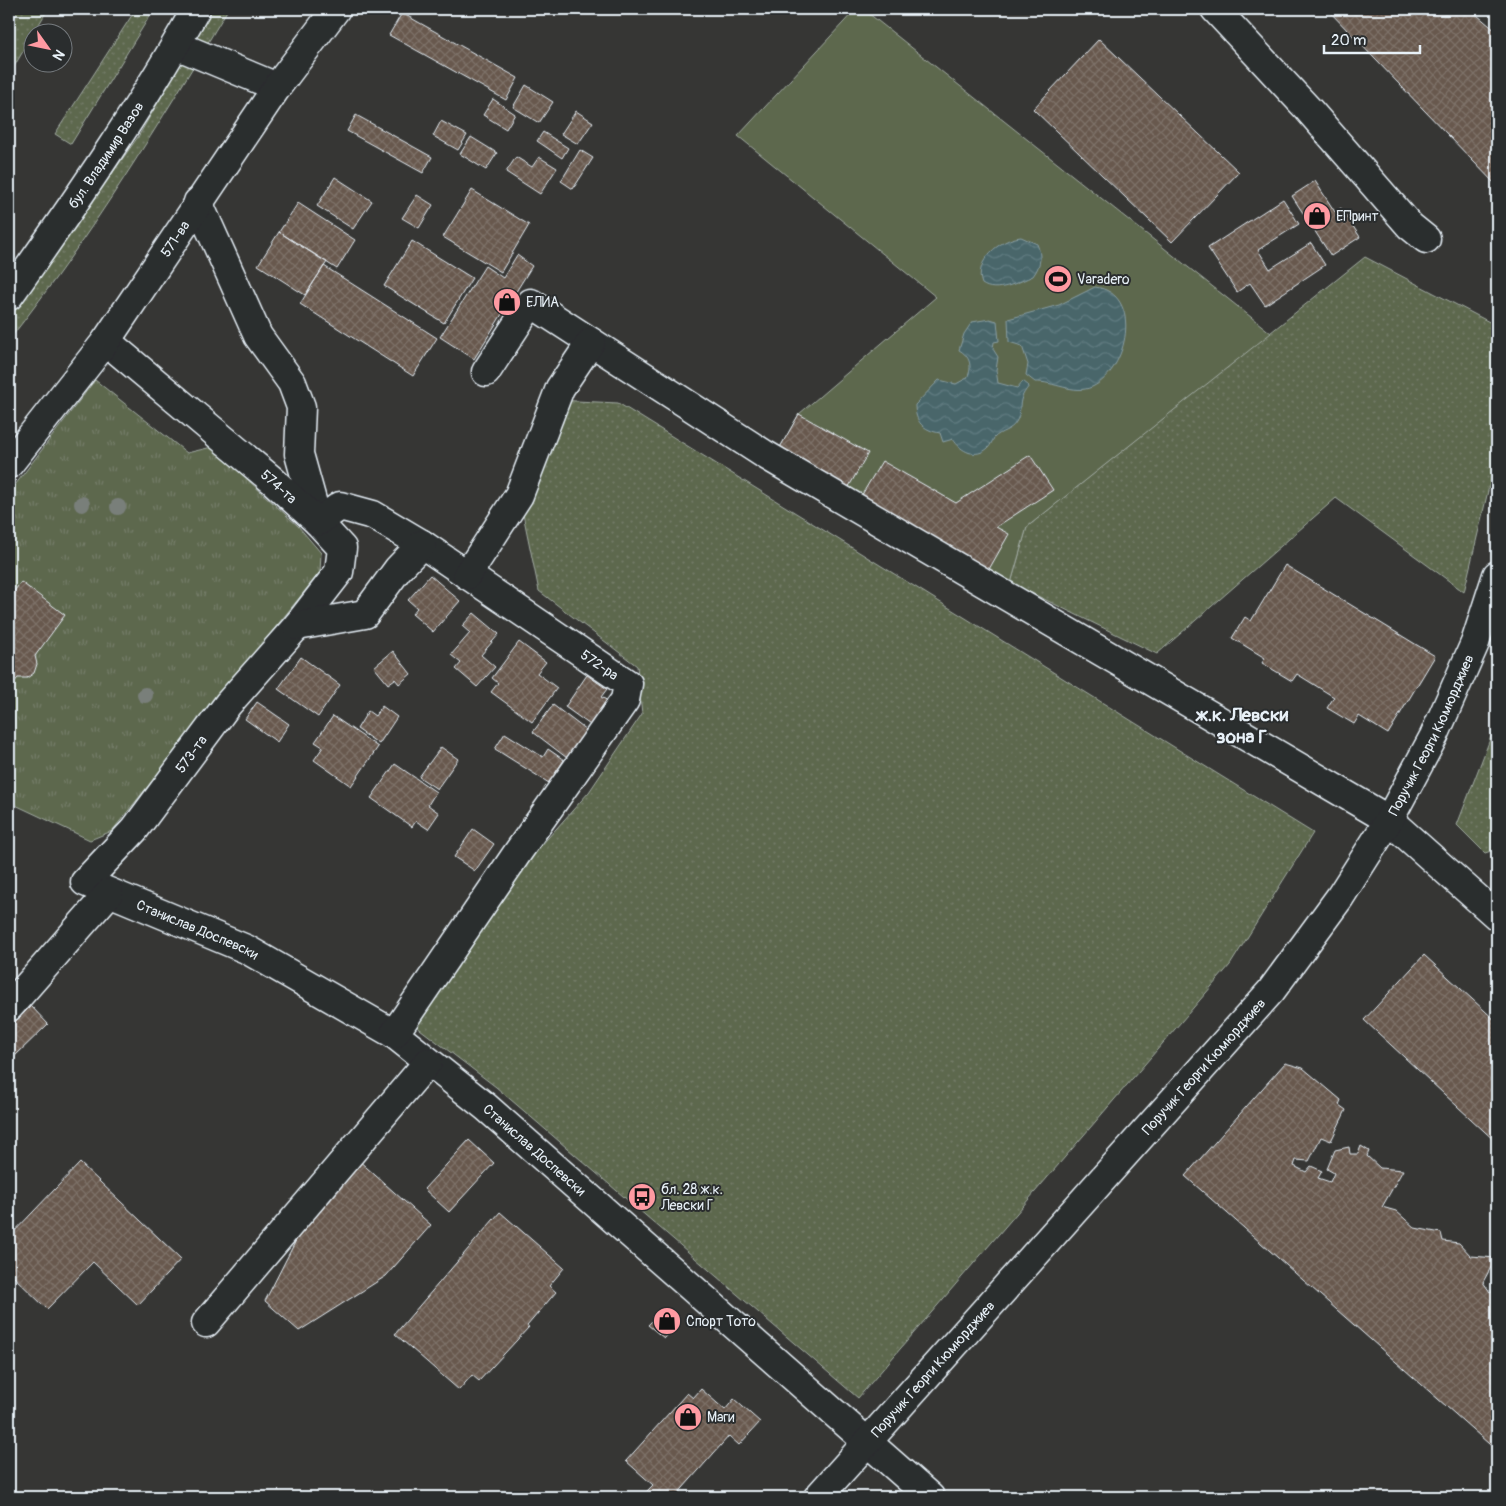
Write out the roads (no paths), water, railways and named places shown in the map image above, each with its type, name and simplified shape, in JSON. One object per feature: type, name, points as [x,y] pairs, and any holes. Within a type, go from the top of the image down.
[{"type":"street","name":"бул. Владимир Вазов","points":[[9,296],[96,174],[176,45],[196,9]]},
{"type":"street","name":"571-ва","points":[[9,464],[106,342],[198,202],[277,87],[336,9]]},
{"type":"street","points":[[1215,9],[1308,109],[1410,226],[1426,239]]},
{"type":"street","points":[[176,45],[277,87]]},
{"type":"street","points":[[198,202],[258,336],[292,383],[301,407],[299,454],[318,522],[340,506],[373,516],[422,544],[467,575],[519,495],[560,388],[591,342]]},
{"type":"street","points":[[486,372],[531,302],[764,454],[1389,820],[1497,916]]},
{"type":"street","name":"574-та","points":[[106,342],[272,480],[318,522]]},
{"type":"street","name":"573-та","points":[[9,1007],[97,888],[135,829],[228,704],[297,626],[339,572],[342,548],[318,522]]},
{"type":"street","points":[[297,626],[365,614],[398,569],[422,544]]},
{"type":"street","name":"572-ра","points":[[394,1034],[518,852],[625,700],[628,691],[628,684],[467,575]]},
{"type":"street","name":"Поручик Георги Кюмюрджиев","points":[[818,1497],[1271,991],[1340,897],[1389,820],[1434,736],[1475,643],[1497,575]]},
{"type":"street","name":"Станислав Доспевски","points":[[97,888],[246,950],[394,1034],[486,1107],[930,1497]]},
{"type":"street","points":[[206,1323],[428,1062]]},
{"type":"water","points":[[1021,237],[1037,244],[1039,248],[1040,260],[1033,276],[1001,287],[994,288],[982,284],[981,267],[990,253],[1005,242]]},
{"type":"water","points":[[1095,287],[1110,292],[1120,303],[1125,317],[1122,350],[1115,365],[1104,378],[1092,387],[1085,389],[1071,389],[1049,383],[1035,382],[1026,375],[1028,364],[1022,346],[1009,342],[1008,319],[1059,305]]},
{"type":"water","points":[[990,319],[997,321],[999,341],[994,342],[993,349],[998,357],[996,370],[998,383],[1017,388],[1023,381],[1029,386],[1022,398],[1019,416],[1014,425],[996,436],[989,447],[979,453],[974,453],[964,450],[953,439],[943,442],[940,433],[929,430],[918,421],[915,405],[939,380],[956,384],[967,378],[970,370],[969,362],[966,355],[959,350],[964,334],[972,322]]},
{"type":"place","name":"ЕПринт","points":[[1317,216]]},
{"type":"place","name":"Varadero","points":[[1058,279]]},
{"type":"place","name":"ЕЛИА","points":[[507,302]]},
{"type":"place","name":"бл. 28 ж.к. Левски Г","points":[[642,1197]]},
{"type":"place","name":"Спорт Тото","points":[[667,1321]]},
{"type":"place","name":"Маги","points":[[688,1417]]},
{"type":"district","name":"ж.к. Левски зона Г","points":[[1242,725]]}]
